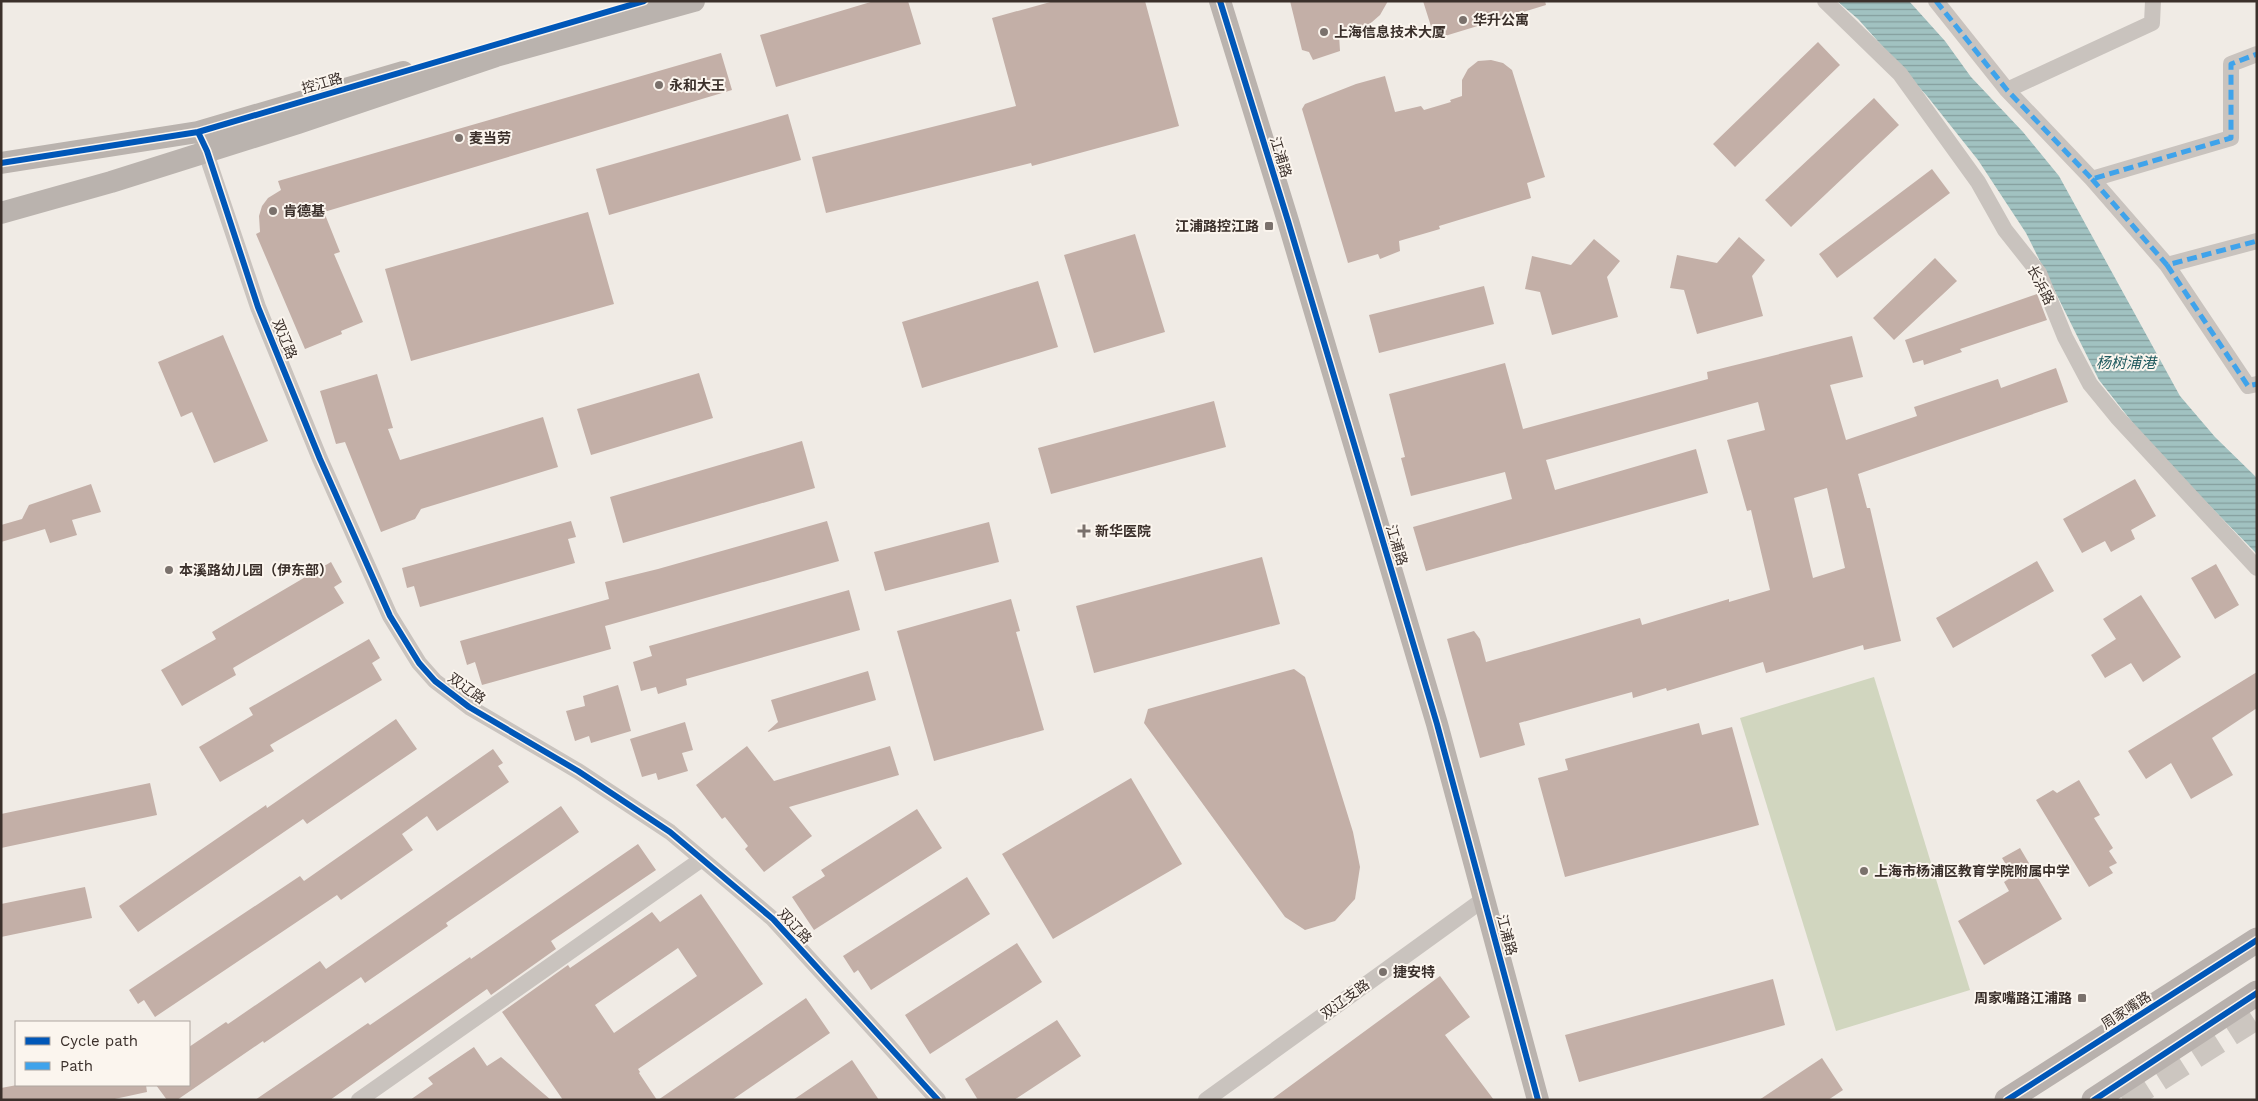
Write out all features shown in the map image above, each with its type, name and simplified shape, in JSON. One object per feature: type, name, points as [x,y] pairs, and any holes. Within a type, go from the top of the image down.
[{"type":"main road","name":"控江路","points":[[1,213],[111,182],[202,142],[644,1]]},
{"type":"main road","name":"控江路","points":[[1,163],[202,142],[298,123],[496,56],[694,1]]},
{"type":"main road","name":"江浦路","points":[[1220,1],[1432,705],[1538,1100]]},
{"type":"main road","name":"周家嘴路","points":[[2007,1100],[2257,940]]},
{"type":"main road","points":[[2094,1100],[2257,993]]},
{"type":"street","name":"长浜路","points":[[1825,1],[1900,74],[1978,182],[2005,230],[2039,273],[2065,337],[2090,384],[2117,417],[2257,568]]},
{"type":"street","points":[[1936,1],[2007,90],[2092,179],[2167,265],[2254,388]]},
{"type":"street","points":[[2007,90],[2152,24],[2153,1]]},
{"type":"street","points":[[2092,179],[2231,138],[2231,64],[2257,54]]},
{"type":"street","name":"双辽路","points":[[202,142],[258,307],[316,450],[390,616],[419,663],[435,681],[469,707],[578,771],[663,827],[702,858],[773,920],[938,1100]]},
{"type":"street","points":[[2167,265],[2257,241]]},
{"type":"street","points":[[359,1100],[702,858]]},
{"type":"street","name":"双辽支路","points":[[1206,1100],[1484,899]]},
{"type":"green space","points":[[1874,677],[1970,990],[1836,1031],[1740,718]]},
{"type":"water","name":"杨树浦港","points":[[1837,1],[1909,1],[1945,41],[1971,77],[2023,132],[2059,176],[2180,396],[2215,437],[2257,478],[2257,554],[2151,446],[2099,380],[2026,233],[1978,160],[1927,96],[1858,19]]},
{"type":"building","points":[[874,1],[908,1],[921,44],[776,87],[760,35]]},
{"type":"building","points":[[1054,1],[1145,1],[1179,126],[1032,166],[1031,163],[826,213],[812,157],[1016,106],[992,18]]},
{"type":"building","name":"上海信息技术大厦","points":[[1290,1],[1388,1],[1380,15],[1372,22],[1363,28],[1339,35],[1340,51],[1313,60],[1309,52],[1302,50]]},
{"type":"building","name":"华升公寓","points":[[1423,1],[1545,1],[1546,5],[1435,39]]},
{"type":"building","points":[[1818,42],[1840,65],[1735,167],[1713,144]]},
{"type":"building","points":[[721,53],[732,90],[324,212],[340,252],[334,254],[363,322],[341,331],[342,334],[305,349],[256,234],[260,232],[259,216],[262,206],[268,198],[281,190],[278,181]]},
{"type":"building","points":[[1491,60],[1503,63],[1512,70],[1545,177],[1527,183],[1531,198],[1439,226],[1440,229],[1399,241],[1400,251],[1380,259],[1378,254],[1348,263],[1302,109],[1305,104],[1356,84],[1385,76],[1395,112],[1421,106],[1424,110],[1451,102],[1450,100],[1462,96],[1462,80],[1468,69],[1478,61]]},
{"type":"building","points":[[1874,98],[1899,125],[1791,227],[1765,200]]},
{"type":"building","points":[[788,114],[801,160],[609,215],[596,169]]},
{"type":"building","points":[[1932,169],[1950,193],[1837,278],[1819,254]]},
{"type":"building","points":[[588,212],[614,304],[411,361],[385,269]]},
{"type":"building","points":[[1135,234],[1165,332],[1094,353],[1064,255]]},
{"type":"building","points":[[1739,237],[1765,260],[1752,276],[1763,316],[1697,334],[1684,290],[1670,288],[1677,255],[1717,263]]},
{"type":"building","points":[[1594,239],[1620,261],[1607,277],[1618,317],[1552,335],[1540,292],[1525,289],[1532,256],[1571,265]]},
{"type":"building","points":[[1935,258],[1957,281],[1894,340],[1873,318]]},
{"type":"building","points":[[1038,281],[1058,347],[922,388],[902,322]]},
{"type":"building","points":[[1484,286],[1494,324],[1379,353],[1369,315]]},
{"type":"building","points":[[2037,294],[2047,320],[1960,349],[1962,352],[1924,365],[1923,360],[1913,363],[1905,340]]},
{"type":"building","points":[[223,335],[268,441],[214,463],[192,412],[181,417],[158,362]]},
{"type":"building","points":[[1852,336],[1863,377],[1830,385],[1846,440],[1917,416],[1914,407],[1998,379],[2001,388],[2056,368],[2068,402],[1858,474],[1867,508],[1870,508],[1901,641],[1864,650],[1863,645],[1766,673],[1763,662],[1667,691],[1666,688],[1633,698],[1632,692],[1519,723],[1525,745],[1480,758],[1447,639],[1474,631],[1480,639],[1486,662],[1640,618],[1642,625],[1729,599],[1729,602],[1770,590],[1751,510],[1747,511],[1727,440],[1765,430],[1758,402],[1546,460],[1555,490],[1696,449],[1708,493],[1426,571],[1413,527],[1512,499],[1505,472],[1411,496],[1401,458],[1405,457],[1389,394],[1505,363],[1523,429],[1708,379],[1707,372]],"holes":[[[1827,488],[1845,568],[1813,578],[1794,498]]]},
{"type":"building","points":[[699,373],[713,418],[591,455],[577,409]]},
{"type":"building","points":[[377,374],[393,428],[388,429],[400,460],[543,417],[558,467],[421,509],[415,519],[381,532],[345,442],[336,444],[320,391]]},
{"type":"building","points":[[1214,401],[1226,447],[1051,494],[1038,448]]},
{"type":"building","points":[[802,441],[815,488],[623,543],[610,497]]},
{"type":"building","points":[[2135,479],[2156,516],[2131,530],[2135,539],[2111,552],[2105,541],[2082,553],[2063,519]]},
{"type":"building","points":[[91,484],[101,512],[72,520],[77,535],[50,543],[45,529],[1,542],[1,525],[22,519],[29,505]]},
{"type":"building","points":[[571,521],[576,537],[568,539],[575,563],[420,607],[414,586],[407,588],[402,568]]},
{"type":"building","points":[[827,521],[839,561],[605,626],[611,649],[482,685],[475,662],[467,665],[460,641],[609,599],[605,582],[658,569]]},
{"type":"building","points":[[989,522],[999,562],[885,591],[874,552]]},
{"type":"building","points":[[1262,557],[1280,624],[1094,673],[1076,606]]},
{"type":"building","points":[[2037,561],[2054,591],[1953,648],[1936,618]]},
{"type":"building","points":[[331,562],[342,582],[334,587],[344,603],[233,668],[236,675],[182,706],[161,670],[216,639],[212,632]]},
{"type":"building","points":[[2216,564],[2239,605],[2215,619],[2191,578]]},
{"type":"building","points":[[849,590],[860,630],[686,679],[687,685],[658,694],[656,687],[641,691],[633,662],[652,656],[649,646]]},
{"type":"building","points":[[2141,595],[2181,657],[2143,682],[2131,663],[2105,678],[2091,655],[2116,639],[2103,619]]},
{"type":"building","points":[[1011,599],[1020,631],[1016,632],[1044,730],[934,761],[897,631]]},
{"type":"building","points":[[369,639],[380,658],[372,663],[382,680],[270,745],[274,751],[220,782],[199,747],[253,715],[249,708]]},
{"type":"building","points":[[1294,669],[1305,677],[1353,832],[1360,867],[1355,899],[1335,921],[1305,930],[1285,917],[1144,723],[1148,709]]},
{"type":"building","points":[[868,671],[876,700],[767,732],[778,722],[771,700]]},
{"type":"building","points":[[2257,672],[2257,708],[2212,738],[2233,775],[2191,799],[2171,763],[2146,779],[2128,751]]},
{"type":"building","points":[[618,685],[631,731],[591,743],[589,736],[575,741],[566,711],[585,706],[583,696]]},
{"type":"building","points":[[396,719],[417,749],[307,824],[303,819],[138,932],[119,906],[266,805],[267,808]]},
{"type":"building","points":[[685,722],[693,750],[682,753],[688,771],[658,780],[656,773],[642,777],[630,739]]},
{"type":"building","points":[[1699,723],[1702,735],[1732,727],[1759,825],[1565,877],[1538,778],[1568,770],[1565,759]]},
{"type":"building","points":[[747,746],[774,781],[890,746],[899,775],[789,807],[812,836],[764,872],[745,849],[748,846],[725,817],[722,819],[696,785]]},
{"type":"building","points":[[493,749],[503,763],[498,766],[509,782],[437,831],[427,816],[402,834],[413,850],[341,900],[337,895],[155,1017],[144,1000],[138,1004],[129,990],[300,876],[304,881]]},
{"type":"building","points":[[1131,778],[1182,864],[1053,939],[1002,854]]},
{"type":"building","points":[[2079,780],[2100,815],[2094,818],[2113,848],[2109,851],[2117,863],[2109,867],[2113,873],[2089,887],[2036,800],[2053,790],[2057,793]]},
{"type":"building","points":[[150,783],[157,815],[1,848],[1,814]]},
{"type":"building","points":[[561,806],[579,832],[446,923],[448,926],[365,983],[361,977],[177,1100],[167,1100],[157,1086],[190,1086],[190,1046],[226,1022],[228,1024],[320,961],[326,969]]},
{"type":"building","points":[[917,809],[942,848],[814,930],[792,897],[825,876],[821,870]]},
{"type":"building","points":[[638,844],[656,870],[551,941],[556,949],[491,995],[487,989],[330,1100],[255,1100],[368,1023],[370,1025],[470,957],[471,959]]},
{"type":"building","points":[[2020,848],[2062,919],[1984,965],[1958,921],[2009,891],[2004,882],[2013,876],[2002,858]]},
{"type":"building","points":[[967,877],[990,914],[871,990],[858,970],[854,973],[843,956]]},
{"type":"building","points":[[85,887],[92,918],[1,937],[1,904]]},
{"type":"building","points":[[701,894],[763,984],[638,1069],[657,1100],[563,1100],[502,1012],[568,965],[570,968],[652,912],[660,922]],"holes":[[[678,948],[697,976],[614,1033],[595,1005]]]},
{"type":"building","points":[[1017,943],[1042,982],[930,1054],[905,1015]]},
{"type":"building","points":[[1440,976],[1470,1017],[1445,1035],[1494,1100],[1271,1100]]},
{"type":"building","points":[[1773,979],[1785,1025],[1579,1082],[1565,1035]]},
{"type":"building","points":[[806,998],[830,1033],[732,1100],[658,1100]]},
{"type":"building","points":[[1057,1020],[1081,1056],[1014,1100],[978,1100],[965,1079]]},
{"type":"building","points":[[474,1047],[487,1066],[501,1057],[551,1100],[410,1100],[433,1084],[428,1078]]},
{"type":"building","points":[[1822,1058],[1843,1090],[1828,1100],[1759,1100]]},
{"type":"building","points":[[852,1060],[879,1100],[793,1100]]},
{"type":"building","points":[[15,1085],[146,1086],[147,1092],[110,1100],[1,1100],[1,1088]]},
{"type":"tunnel","points":[[2123,1100],[2257,1015]]},
{"type":"marked path","points":[[1936,1],[2007,90],[2092,179],[2231,138],[2231,64],[2257,54]]},
{"type":"marked path","points":[[2092,179],[2167,265],[2257,241]]},
{"type":"marked path","points":[[2167,265],[2248,386],[2257,384]]},
{"type":"cycle path","points":[[1,163],[198,132],[644,1]]},
{"type":"cycle path","points":[[1220,1],[1288,221],[1437,724],[1538,1100]]},
{"type":"cycle path","points":[[198,132],[207,151],[258,307],[320,459],[390,616],[419,663],[435,681],[469,707],[578,771],[670,832],[773,919],[938,1100]]},
{"type":"cycle path","points":[[2007,1100],[2257,940]]},
{"type":"cycle path","points":[[2094,1100],[2257,993]]},
{"type":"place","name":"华升公寓","points":[[1463,20]]},
{"type":"place","name":"上海信息技术大厦","points":[[1324,32]]},
{"type":"place","name":"永和大王","points":[[659,85]]},
{"type":"place","name":"麦当劳","points":[[459,138]]},
{"type":"place","name":"肯德基","points":[[273,211]]},
{"type":"place","name":"江浦路控江路","points":[[1269,226]]},
{"type":"place","name":"新华医院","points":[[1084,531]]},
{"type":"place","name":"本溪路幼儿园（伊东部）","points":[[169,570]]},
{"type":"place","name":"上海市杨浦区教育学院附属中学","points":[[1864,871]]},
{"type":"place","name":"捷安特","points":[[1383,972]]},
{"type":"place","name":"周家嘴路江浦路","points":[[2082,998]]}]
